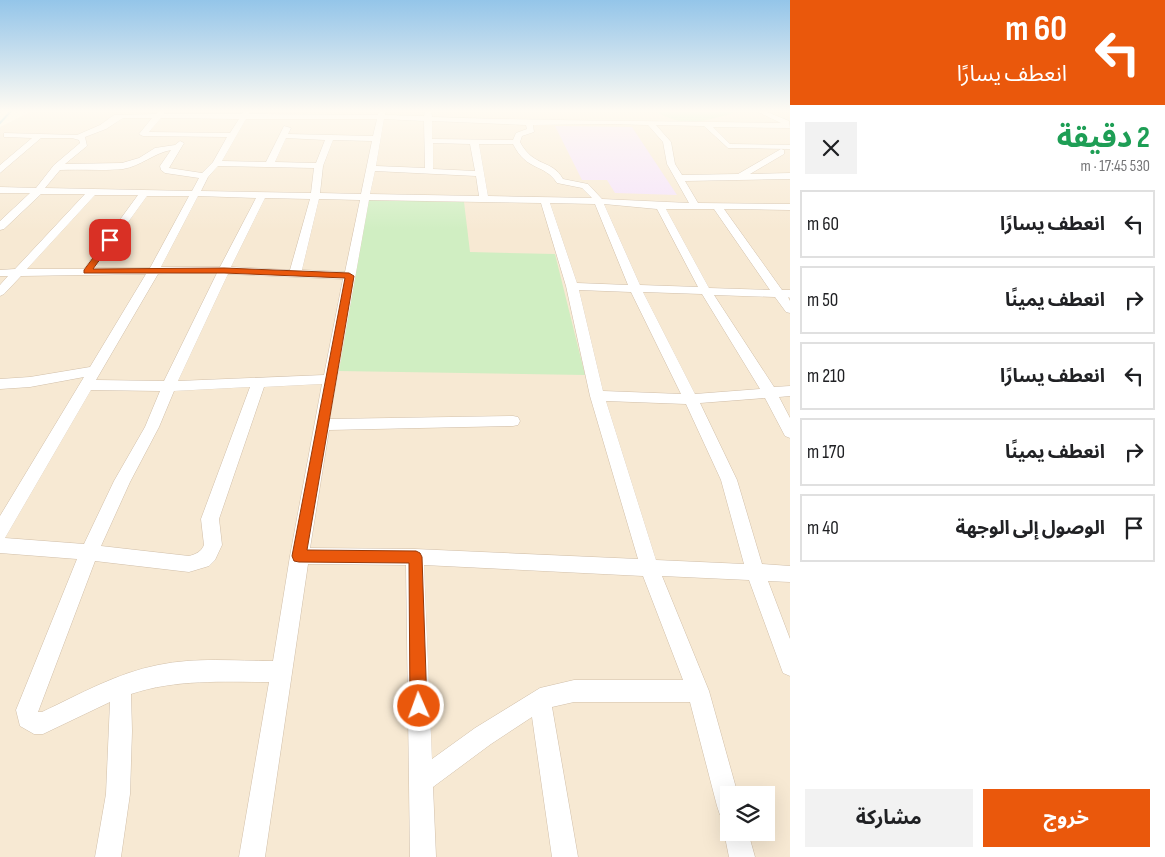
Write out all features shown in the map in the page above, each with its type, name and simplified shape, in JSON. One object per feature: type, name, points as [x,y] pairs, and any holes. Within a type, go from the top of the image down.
[{"type":"street","points":[[0,170],[22,151]]},
{"type":"street","points":[[0,227],[38,191],[57,167],[77,151]]},
{"type":"street","points":[[57,167],[123,166],[142,160],[156,151]]},
{"type":"street","points":[[173,151],[164,166],[166,170],[204,176]]},
{"type":"street","points":[[0,532],[172,240],[204,176],[216,163],[223,151]]},
{"type":"street","points":[[270,165],[276,151]]},
{"type":"street","points":[[295,274],[315,197],[318,166],[324,151]]},
{"type":"street","points":[[252,857],[299,556],[349,276],[375,151]]},
{"type":"street","points":[[428,151],[429,170]]},
{"type":"street","points":[[476,151],[484,199]]},
{"type":"street","points":[[521,151],[525,158],[555,172],[560,181],[589,188],[596,196],[635,288],[692,399],[718,460],[729,480],[755,572],[790,666]]},
{"type":"street","points":[[668,151],[670,164],[695,206]]},
{"type":"street","points":[[741,176],[777,151]]},
{"type":"street","points":[[779,151],[790,160]]},
{"type":"street","points":[[216,163],[318,166]]},
{"type":"street","points":[[371,168],[481,174]]},
{"type":"street","points":[[678,178],[790,176]]},
{"type":"street","points":[[0,190],[597,201],[660,206],[788,209]]},
{"type":"street","points":[[0,292],[92,192]]},
{"type":"street","points":[[87,272],[144,193]]},
{"type":"street","points":[[262,195],[224,270],[169,386],[152,427],[122,481],[89,552],[27,710],[28,718],[34,723],[43,723],[120,687],[159,675],[185,672],[282,672]]},
{"type":"street","points":[[545,201],[572,286],[597,396],[649,566],[698,691],[724,786]]},
{"type":"street","points":[[660,206],[706,290],[770,393],[790,432]]},
{"type":"street","points":[[717,207],[784,293],[790,310]]},
{"type":"street","points":[[0,272],[224,270],[349,276]]},
{"type":"street","points":[[572,286],[784,293]]},
{"type":"street","points":[[0,384],[30,382],[95,371]]},
{"type":"street","points":[[87,386],[169,386],[330,379]]},
{"type":"street","points":[[0,545],[89,552],[189,564],[203,560],[213,546],[210,519],[258,383]]},
{"type":"street","points":[[597,396],[692,399],[790,392]]},
{"type":"street","points":[[322,425],[513,421]]},
{"type":"street","points":[[299,556],[416,557],[649,566],[790,574]]},
{"type":"street","points":[[416,557],[423,857]]},
{"type":"street","points":[[108,857],[118,794],[121,731],[120,687]]},
{"type":"street","points":[[422,781],[483,736],[540,699],[574,691],[698,691]]},
{"type":"street","points":[[540,699],[565,857]]},
{"type":"street","points":[[738,841],[742,857]]},
{"type":"shaded area","points":[[0,151],[790,151],[790,857],[0,857]]},
{"type":"shaded area","points":[[567,151],[648,151],[677,195],[615,193],[607,180],[582,180]]},
{"type":"green space","points":[[368,200],[464,202],[470,252],[555,254],[585,375],[339,371]]},
{"type":"route","points":[[110,240],[87,272],[224,270],[349,276],[299,556],[416,557],[419,706]]}]
